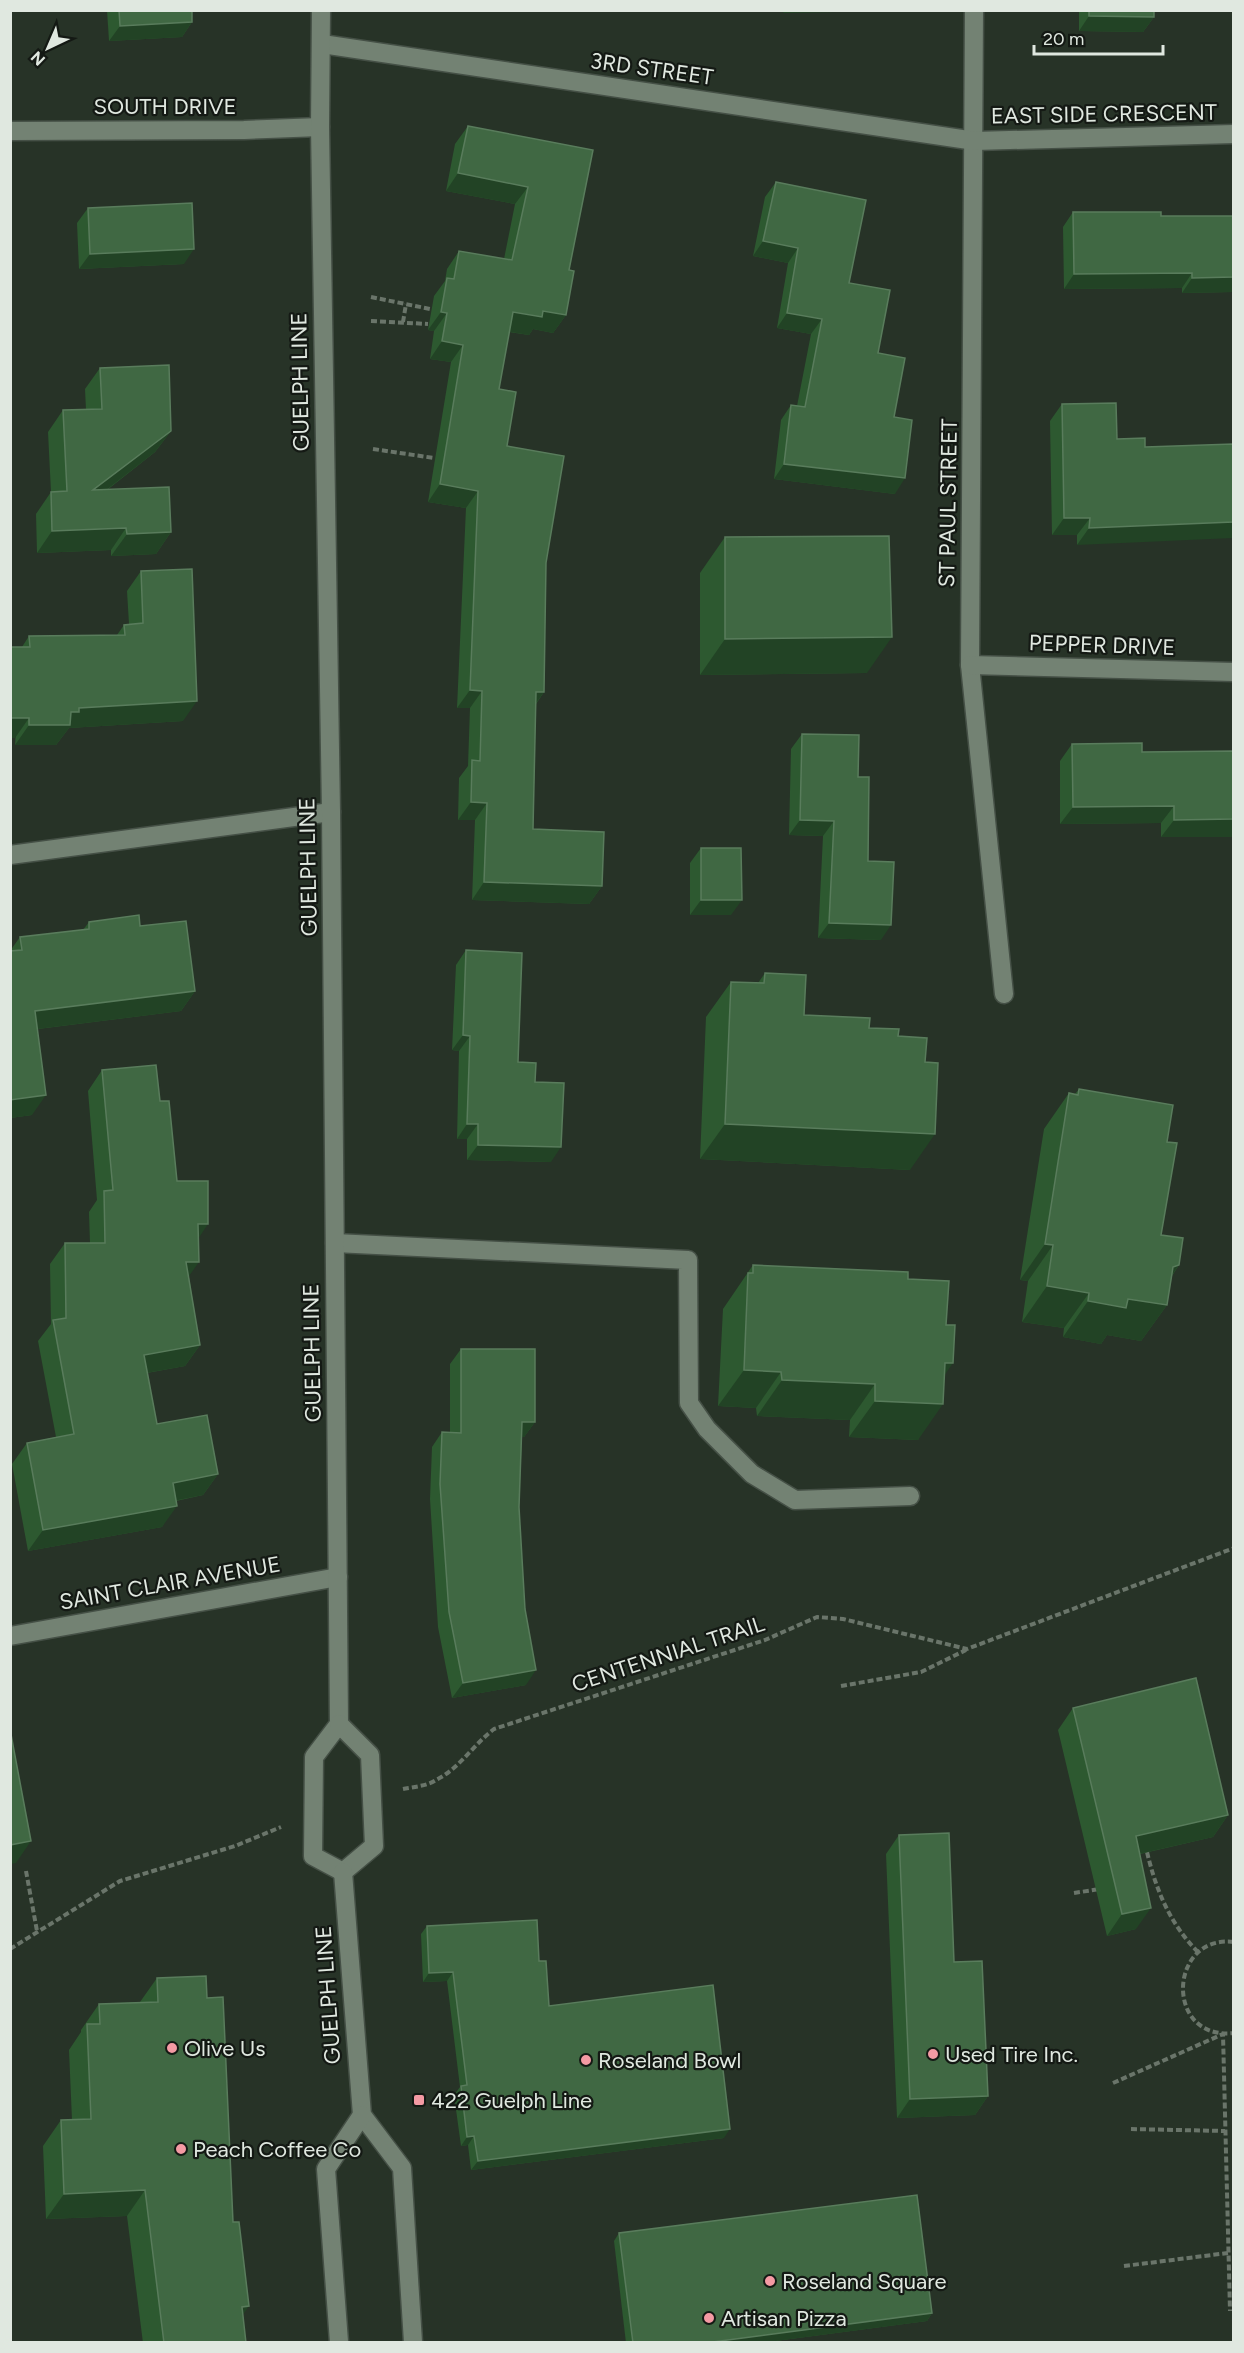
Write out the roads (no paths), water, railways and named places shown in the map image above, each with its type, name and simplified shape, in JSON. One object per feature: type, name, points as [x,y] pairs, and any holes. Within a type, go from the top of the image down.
[{"type":"street","name":"GUELPH LINE","points":[[321,10],[320,127],[331,812],[339,1724]]},
{"type":"street","name":"ST PAUL STREET","points":[[974,10],[970,665],[1004,994]]},
{"type":"street","name":"3RD STREET","points":[[322,44],[975,141]]},
{"type":"street","name":"SOUTH DRIVE","points":[[10,130],[244,130],[320,127]]},
{"type":"street","name":"EAST SIDE CRESCENT","points":[[975,141],[1233,134]]},
{"type":"street","name":"PEPPER DRIVE","points":[[970,665],[1233,672]]},
{"type":"street","points":[[10,855],[331,812]]},
{"type":"street","points":[[335,1244],[688,1260],[689,1403],[707,1429],[752,1474],[795,1500],[910,1496]]},
{"type":"street","name":"SAINT CLAIR AVENUE","points":[[10,1636],[338,1577]]},
{"type":"street","points":[[339,1724],[370,1755],[374,1846],[343,1872],[313,1856],[314,1757],[339,1724]]},
{"type":"street","name":"GUELPH LINE","points":[[343,1872],[362,2115]]},
{"type":"street","points":[[339,2343],[326,2169],[362,2115],[402,2168],[412,2343]]},
{"type":"place","name":"Olive Us","points":[[172,2048]]},
{"type":"place","name":"Used Tire Inc.","points":[[933,2054]]},
{"type":"place","name":"Roseland Bowl","points":[[586,2060]]},
{"type":"place","name":"422 Guelph Line","points":[[419,2100]]},
{"type":"place","name":"Peach Coffee Co","points":[[181,2149]]},
{"type":"place","name":"Roseland Square","points":[[770,2281]]},
{"type":"place","name":"Artisan Pizza","points":[[709,2318]]}]
